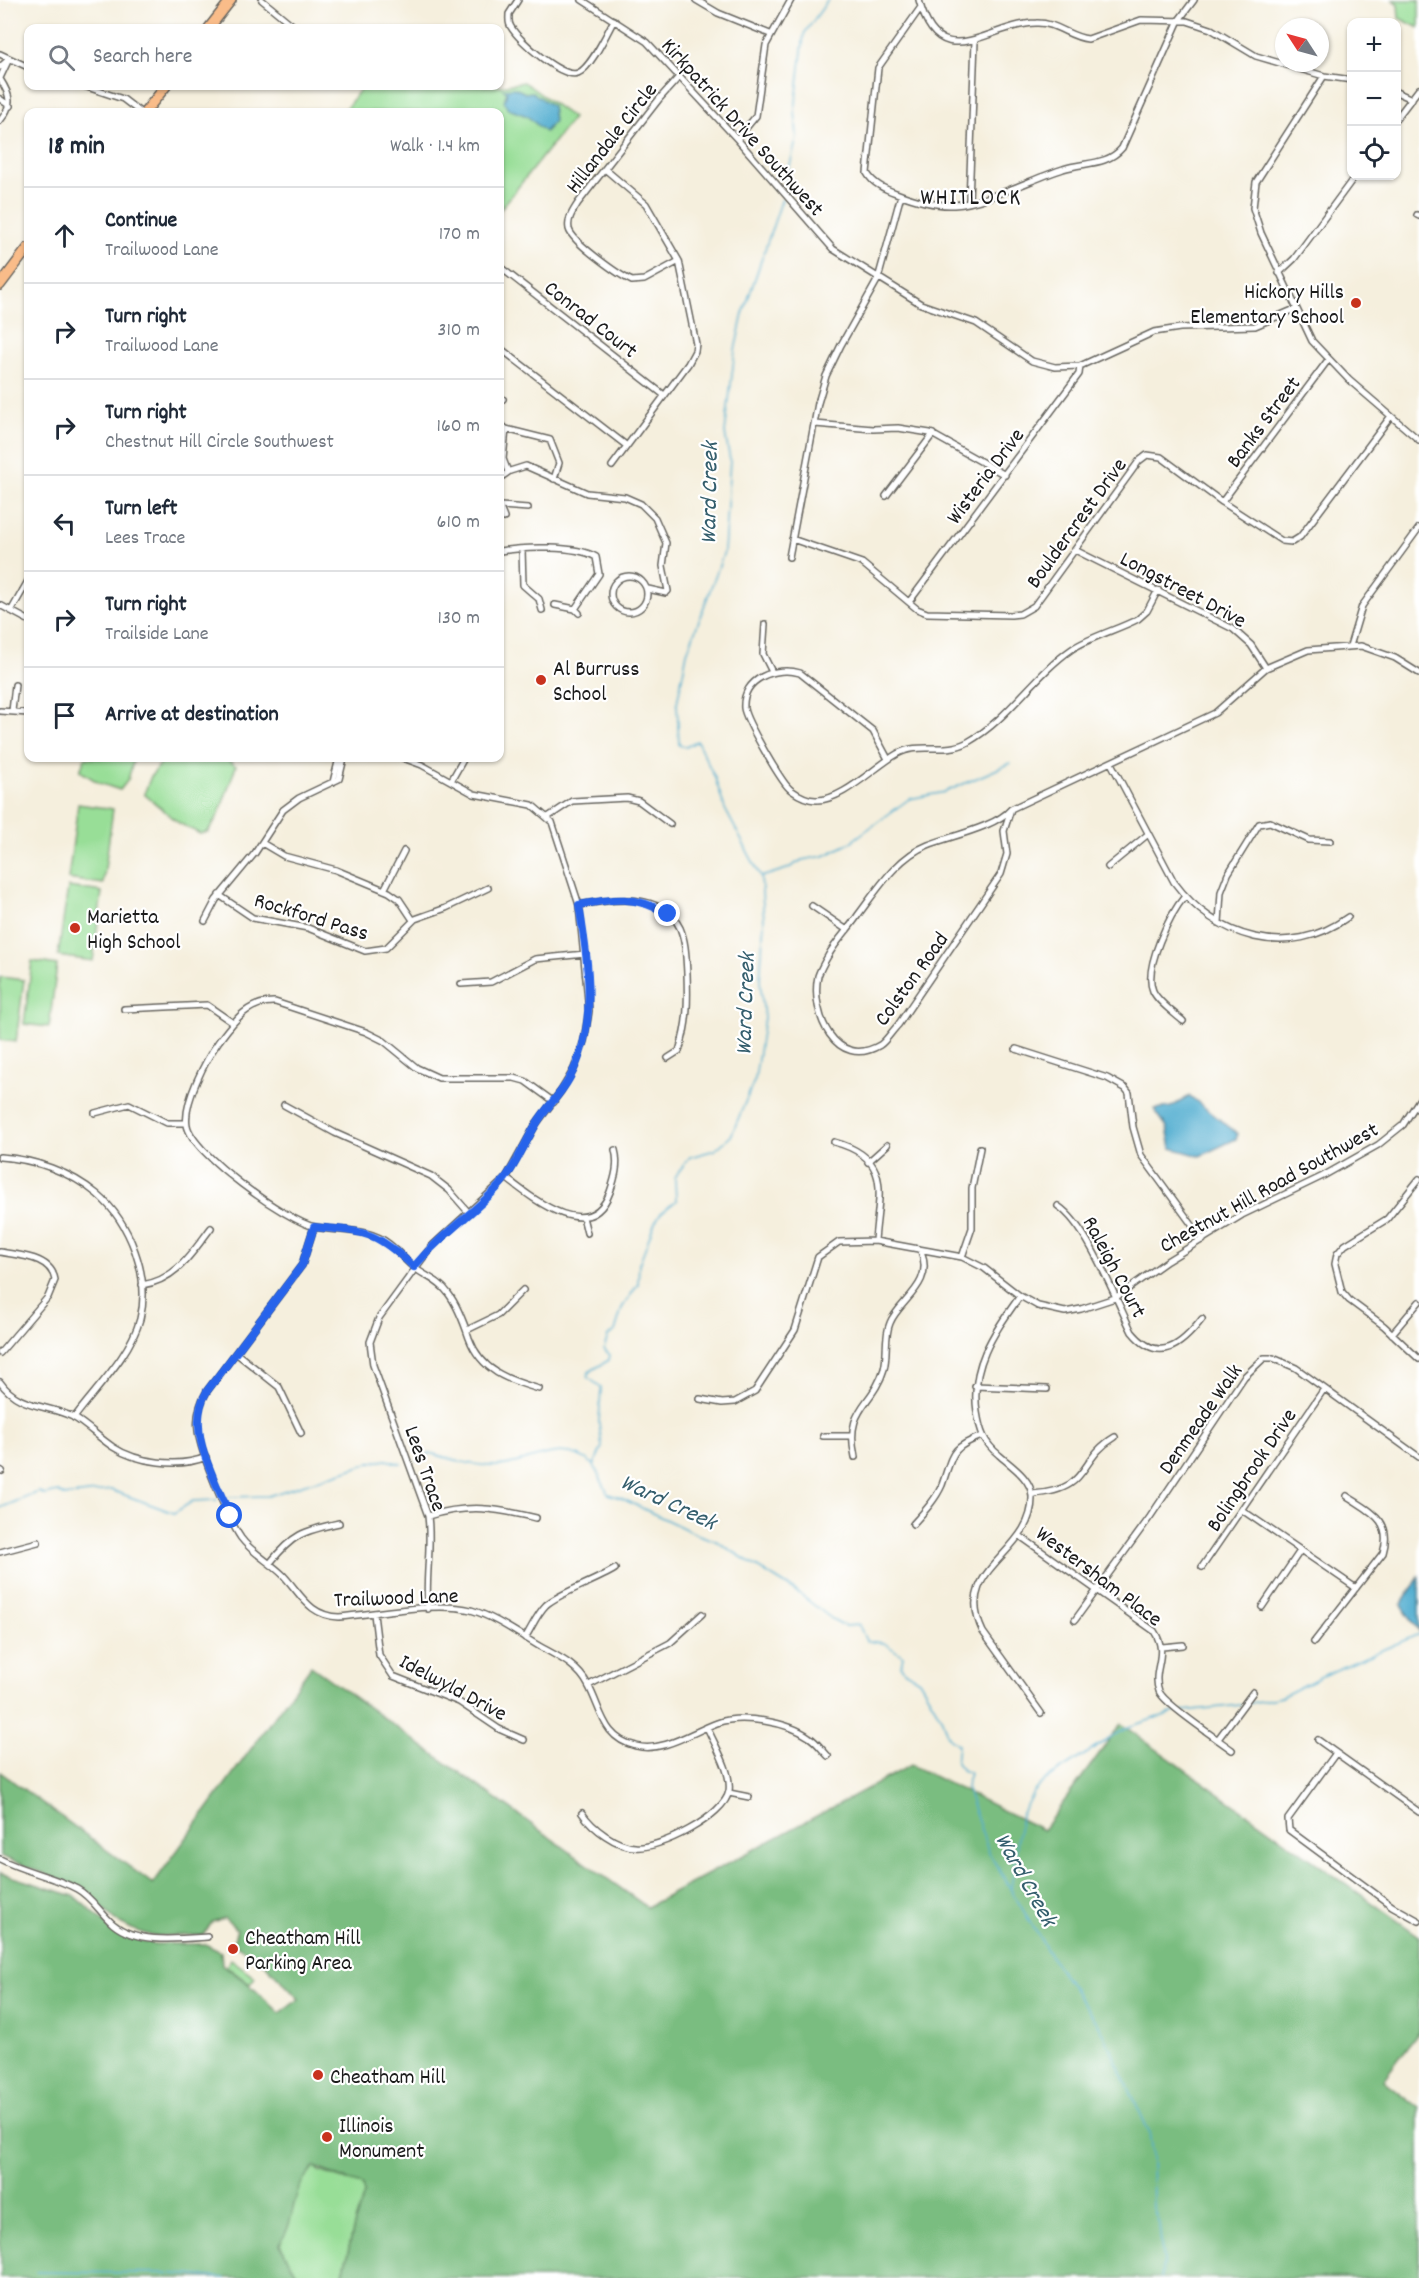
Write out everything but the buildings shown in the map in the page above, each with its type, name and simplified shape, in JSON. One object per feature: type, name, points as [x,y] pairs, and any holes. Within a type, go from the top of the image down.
[{"type":"highway","points":[[212,24],[231,0]]},
{"type":"highway","points":[[149,108],[163,90]]},
{"type":"highway","points":[[153,108],[154,102]]},
{"type":"highway","points":[[0,285],[24,254]]},
{"type":"street","points":[[262,0],[291,24]]},
{"type":"street","points":[[518,0],[509,14],[512,29],[565,74],[577,73],[587,66],[614,20]]},
{"type":"street","name":"Kirkpatrick Drive Southwest","points":[[582,0],[647,42],[737,139],[833,249],[921,304],[975,323],[1032,361],[1055,367],[1080,366]]},
{"type":"street","points":[[696,0],[718,13],[770,34]]},
{"type":"street","points":[[737,139],[756,116],[761,69],[770,34],[790,0]]},
{"type":"street","points":[[919,0],[927,24],[941,37],[960,43],[975,41],[1029,23],[1050,24],[1088,39],[1141,20],[1179,20],[1211,29],[1256,56],[1324,76],[1347,79]]},
{"type":"street","points":[[921,7],[882,60],[877,72],[867,173],[878,184],[901,195],[946,205],[969,202],[1066,168],[1115,156],[1122,148],[1179,20],[1194,0]]},
{"type":"street","points":[[969,202],[975,41]]},
{"type":"street","points":[[0,54],[24,65]]},
{"type":"street","points":[[0,67],[9,59]]},
{"type":"street","points":[[0,122],[10,106],[10,94],[0,78],[9,59]]},
{"type":"street","points":[[1324,76],[1263,168],[1253,194],[1257,220],[1295,309],[1312,342],[1328,360],[1419,440]]},
{"type":"street","name":"Hillandale Circle","points":[[679,261],[644,280],[632,281],[574,239],[569,226],[571,216],[660,98],[680,77]]},
{"type":"street","points":[[1401,113],[1419,89]]},
{"type":"street","points":[[96,90],[123,99],[135,108]]},
{"type":"street","points":[[1401,94],[1412,99]]},
{"type":"street","points":[[0,99],[10,106]]},
{"type":"street","points":[[606,170],[646,204],[679,261],[695,351],[612,466]]},
{"type":"street","points":[[1279,273],[1294,259],[1352,180]]},
{"type":"street","points":[[789,557],[826,376],[878,279],[901,195]]},
{"type":"street","name":"Conrad Court","points":[[504,270],[664,395]]},
{"type":"street","points":[[1080,366],[1154,332],[1180,328],[1255,326],[1295,309]]},
{"type":"street","points":[[504,351],[627,446]]},
{"type":"street","name":"Banks Street","points":[[1222,502],[1328,360]]},
{"type":"street","name":"Wisteria Drive","points":[[909,602],[1079,374],[1080,366]]},
{"type":"street","name":"Bouldercrest Drive","points":[[792,539],[862,563],[917,609],[934,614],[1020,614],[1034,606],[1139,461],[1147,456],[1161,457],[1222,502],[1282,541],[1296,540],[1391,416]]},
{"type":"street","points":[[815,424],[873,429],[897,428],[933,434],[1005,475]]},
{"type":"street","points":[[504,449],[506,429],[550,440],[559,463],[554,479]]},
{"type":"street","points":[[886,496],[933,434]]},
{"type":"street","points":[[504,462],[508,472]]},
{"type":"street","points":[[504,475],[526,466],[587,493],[625,497],[641,504],[655,518],[666,543],[663,566],[669,588],[666,593],[648,589],[634,577],[623,576],[609,594],[610,600],[620,608],[634,611],[642,604],[648,589]]},
{"type":"street","points":[[504,507],[528,508]]},
{"type":"street","points":[[1350,646],[1362,606],[1419,528]]},
{"type":"street","points":[[522,549],[523,585],[539,599],[542,610]]},
{"type":"street","points":[[504,551],[522,549],[590,554],[599,563],[599,574],[593,588],[577,611],[555,605]]},
{"type":"street","name":"Longstreet Drive","points":[[1075,550],[1233,629],[1251,645],[1266,668]]},
{"type":"street","points":[[11,611],[24,588]]},
{"type":"street","points":[[888,759],[873,731],[800,673],[791,670],[772,672],[755,681],[747,694],[744,707],[748,721],[790,790],[813,801],[834,798],[888,759],[914,748],[954,747],[965,744],[987,730],[1072,650],[1131,623],[1147,611],[1158,590]]},
{"type":"street","points":[[0,605],[24,618]]},
{"type":"street","points":[[765,624],[763,654],[772,672]]},
{"type":"street","name":"Colston Road","points":[[1011,808],[1004,831],[1006,862],[983,904],[898,1025],[881,1045],[863,1052],[835,1044],[825,1030],[820,1010],[818,976],[829,955],[872,893],[909,856],[928,845],[987,824],[1011,808],[1215,713],[1266,668],[1308,650],[1350,646],[1375,650],[1395,658],[1419,673]]},
{"type":"street","points":[[12,711],[15,685]]},
{"type":"street","points":[[0,711],[24,712]]},
{"type":"street","points":[[333,782],[338,762]]},
{"type":"street","points":[[205,921],[219,895],[262,843],[281,813],[291,803],[340,778],[343,762]]},
{"type":"street","points":[[361,1341],[370,1342],[379,1318],[414,1267],[437,1240],[506,1178],[536,1124],[570,1078],[585,1041],[589,1011],[579,905],[557,834],[548,818],[532,805],[481,796],[411,762]]},
{"type":"street","points":[[451,782],[462,762]]},
{"type":"street","points":[[1111,763],[1148,835],[1185,896],[1219,923],[1240,935],[1298,938],[1321,934],[1348,917]]},
{"type":"street","points":[[548,818],[572,801],[627,798],[639,801],[670,824]]},
{"type":"street","points":[[1219,923],[1221,892],[1228,874],[1259,824],[1270,822],[1309,840],[1330,841]]},
{"type":"street","points":[[1108,867],[1148,835]]},
{"type":"street","points":[[262,843],[284,856],[328,867],[384,890],[399,899],[413,920]]},
{"type":"street","points":[[384,890],[404,851]]},
{"type":"street","name":"Rockford Pass","points":[[219,895],[252,918],[303,926],[368,951],[390,946],[413,920],[446,908],[488,888]]},
{"type":"street","points":[[1183,1021],[1157,996],[1151,977],[1152,967],[1166,928],[1175,908],[1185,896]]},
{"type":"street","points":[[579,905],[613,899],[641,901],[659,909],[676,921],[686,952],[688,1016],[679,1051],[668,1058]]},
{"type":"street","points":[[812,906],[847,930]]},
{"type":"street","points":[[461,984],[491,982],[535,959],[585,954]]},
{"type":"street","points":[[539,1389],[514,1382],[489,1368],[474,1348],[450,1295],[442,1285],[414,1267],[379,1238],[358,1231],[314,1227],[278,1210],[210,1158],[194,1142],[186,1123],[199,1077],[233,1023],[253,1005],[275,1002],[366,1032],[384,1041],[417,1068],[439,1078],[514,1078],[525,1081],[554,1102]]},
{"type":"street","points":[[124,1009],[204,1005],[233,1023]]},
{"type":"street","points":[[1016,1050],[1107,1078],[1125,1088],[1129,1093],[1133,1127],[1141,1155],[1203,1240]]},
{"type":"street","name":"Chestnut Hill Road Southwest","points":[[700,1399],[722,1403],[735,1402],[755,1391],[795,1330],[820,1255],[832,1245],[846,1240],[875,1241],[962,1257],[984,1268],[1020,1296],[1038,1306],[1065,1312],[1115,1298],[1167,1261],[1265,1202],[1323,1176],[1378,1145],[1403,1125],[1417,1109],[1419,1100]]},
{"type":"street","points":[[95,1113],[129,1104],[167,1123],[186,1123]]},
{"type":"street","points":[[284,1105],[291,1106],[311,1121],[335,1133],[416,1168],[449,1190],[469,1213]]},
{"type":"street","points":[[834,1142],[853,1148],[875,1171],[881,1191],[875,1241]]},
{"type":"street","points":[[868,1162],[887,1145]]},
{"type":"street","points":[[962,1257],[972,1228],[972,1188],[981,1148]]},
{"type":"street","points":[[506,1178],[550,1209],[583,1217],[593,1213],[607,1199],[616,1166],[615,1150]]},
{"type":"street","points":[[0,1157],[27,1160],[62,1173],[99,1196],[131,1241],[142,1285],[142,1309],[132,1340],[74,1418]]},
{"type":"street","points":[[1419,1179],[1387,1219],[1345,1245],[1337,1254],[1335,1264],[1342,1292],[1349,1300],[1419,1359]]},
{"type":"street","name":"Raleigh Court","points":[[1058,1206],[1067,1212],[1080,1230],[1132,1332],[1140,1341],[1152,1347],[1174,1348],[1184,1341],[1202,1319]]},
{"type":"street","points":[[583,1217],[587,1233]]},
{"type":"street","name":"Trailwood Lane","points":[[314,1227],[305,1261],[207,1391],[200,1407],[198,1430],[206,1457],[233,1525],[250,1548],[283,1575],[305,1604],[319,1613],[339,1617],[428,1609],[471,1610],[567,1662],[589,1685],[605,1725],[613,1734],[630,1744],[643,1747],[666,1744],[707,1727],[738,1719],[766,1722],[804,1734],[828,1756]]},
{"type":"street","points":[[142,1285],[160,1281],[174,1273],[211,1228]]},
{"type":"street","points":[[855,1457],[850,1436],[860,1410],[884,1370],[891,1321],[918,1287],[924,1264],[921,1251]]},
{"type":"street","points":[[0,1252],[43,1262],[51,1268],[55,1280],[48,1297],[0,1353]]},
{"type":"street","points":[[467,1330],[498,1315],[523,1290]]},
{"type":"street","points":[[1020,1296],[987,1346],[975,1386],[982,1436],[999,1456],[1021,1474],[1032,1494],[1029,1515],[1020,1536],[989,1570],[977,1588],[974,1602],[976,1618],[982,1632],[1041,1713]]},
{"type":"street","points":[[1392,1334],[1419,1302]]},
{"type":"street","name":"Lees Trace","points":[[370,1342],[373,1365],[428,1516],[430,1539],[426,1576],[428,1609]]},
{"type":"street","points":[[236,1353],[279,1387],[301,1433]]},
{"type":"street","name":"Denmeade Walk","points":[[1075,1620],[1253,1367],[1267,1357],[1280,1360],[1296,1368],[1419,1457]]},
{"type":"street","points":[[0,1382],[19,1401],[74,1418],[109,1445],[124,1453],[173,1465],[186,1464],[206,1457]]},
{"type":"street","points":[[975,1386],[1047,1389]]},
{"type":"street","name":"Bolingbrook Drive","points":[[1202,1567],[1324,1389]]},
{"type":"street","points":[[823,1436],[850,1436]]},
{"type":"street","points":[[914,1524],[938,1491],[950,1456],[956,1448],[982,1436]]},
{"type":"street","points":[[1032,1494],[1052,1492],[1080,1477],[1104,1444],[1114,1437]]},
{"type":"street","points":[[1314,1642],[1383,1552],[1387,1534],[1382,1522],[1347,1496]]},
{"type":"street","points":[[428,1516],[451,1509],[482,1507],[536,1518]]},
{"type":"street","points":[[1242,1510],[1356,1588]]},
{"type":"street","points":[[270,1563],[286,1543],[297,1534],[339,1523]]},
{"type":"street","name":"Westersham Place","points":[[1020,1536],[1154,1632],[1162,1647],[1158,1681],[1163,1698],[1232,1750]]},
{"type":"street","points":[[0,1552],[38,1542]]},
{"type":"street","points":[[1262,1607],[1300,1551]]},
{"type":"street","points":[[525,1638],[540,1613],[550,1602],[615,1569]]},
{"type":"street","name":"Idelwyld Drive","points":[[374,1614],[379,1655],[393,1676],[410,1685],[459,1702],[499,1730],[524,1740]]},
{"type":"street","points":[[589,1685],[670,1643],[702,1614]]},
{"type":"street","points":[[1162,1647],[1183,1645]]},
{"type":"street","points":[[1218,1739],[1253,1692]]},
{"type":"street","points":[[582,1813],[589,1822],[620,1843],[633,1847],[653,1846],[713,1815],[722,1807],[729,1792],[728,1777],[707,1727]]},
{"type":"street","points":[[1318,1740],[1419,1812]]},
{"type":"street","points":[[1336,1753],[1288,1819],[1290,1830],[1392,1906],[1419,1921]]},
{"type":"street","points":[[729,1792],[749,1797]]},
{"type":"street","points":[[0,1859],[24,1871],[79,1890],[114,1925],[124,1930],[150,1938],[207,1937]]},
{"type":"green space","points":[[1393,0],[1419,0],[1419,28],[1399,18],[1398,4]]},
{"type":"green space","points":[[524,82],[573,118],[504,205],[504,108],[346,108],[360,90],[504,90],[504,85]]},
{"type":"green space","points":[[83,762],[133,762],[128,780],[120,790],[99,783],[80,771]]},
{"type":"green space","points":[[162,762],[230,762],[236,766],[219,814],[208,832],[200,834],[179,823],[144,794],[151,776]]},
{"type":"green space","points":[[78,804],[113,809],[103,884],[68,879]]},
{"type":"green space","points":[[68,887],[102,892],[93,961],[58,956]]},
{"type":"green space","points":[[32,961],[57,965],[49,1027],[24,1024]]},
{"type":"green space","points":[[0,977],[24,980],[16,1042],[0,1040]]},
{"type":"green space","points":[[311,1666],[647,1907],[911,1765],[1043,1830],[1121,1724],[1419,1936],[1419,2032],[1383,2080],[1419,2108],[1419,2278],[342,2278],[364,2194],[362,2185],[314,2167],[300,2186],[286,2233],[280,2244],[299,2278],[0,2278],[0,1873],[74,1896],[110,1927],[128,1937],[155,1944],[205,1944],[221,1952],[222,1964],[250,1985],[280,2013],[299,1999],[266,1965],[233,1943],[237,1929],[224,1918],[212,1922],[204,1935],[152,1936],[116,1921],[81,1888],[0,1856],[0,1772],[153,1884]]},
{"type":"green space","points":[[231,1959],[255,1977],[250,1984],[226,1966]]},
{"type":"green space","points":[[314,2167],[319,2171],[362,2185],[365,2194],[355,2222],[342,2278],[299,2278],[280,2244],[297,2187]]},
{"type":"water","points":[[515,88],[525,93],[532,92],[552,106],[554,121],[545,132],[527,116],[508,109],[504,101],[507,92],[504,89]]},
{"type":"water","points":[[1190,1096],[1238,1134],[1236,1139],[1200,1156],[1171,1148],[1167,1127],[1154,1109],[1171,1107]]},
{"type":"water","points":[[1419,1577],[1419,1631],[1401,1605]]},
{"type":"waterway","name":"Ward Creek","points":[[785,185],[797,137],[795,110],[804,34],[828,0]]},
{"type":"waterway","name":"Ward Creek","points":[[782,199],[743,314],[735,350],[725,433],[730,460],[724,552],[687,653],[677,703],[679,745],[686,747],[697,741],[715,778],[725,809],[761,877],[764,921],[760,980],[764,1018],[755,1079],[731,1136],[715,1150],[690,1157],[675,1178],[676,1201],[661,1213],[655,1222],[639,1264],[638,1284],[622,1308],[615,1331],[608,1336],[604,1349],[610,1355],[609,1360],[589,1372],[587,1377],[601,1387],[599,1423],[602,1447],[594,1465],[608,1494],[716,1541],[797,1592],[832,1619],[845,1626],[859,1625],[866,1641],[884,1643],[903,1656],[901,1666],[904,1671],[919,1680],[941,1717],[948,1737],[958,1745],[956,1763],[962,1770],[970,1773],[966,1787],[989,1853],[1053,1960],[1101,2028],[1149,2132],[1152,2152],[1153,2208],[1159,2224],[1163,2263],[1161,2278]]},
{"type":"waterway","points":[[761,877],[787,869],[802,860],[824,856],[848,844],[909,799],[945,792],[1011,763]]},
{"type":"waterway","points":[[417,1461],[430,1453],[454,1460],[495,1466],[508,1465],[544,1455],[569,1453],[594,1465]]},
{"type":"waterway","points":[[229,1497],[268,1496],[373,1462],[387,1460],[401,1464]]},
{"type":"waterway","points":[[0,1508],[39,1492],[44,1495],[58,1492],[65,1496],[111,1490],[174,1513],[193,1501],[217,1500]]},
{"type":"waterway","points":[[1246,1704],[1281,1697],[1322,1676],[1419,1634]]},
{"type":"waterway","points":[[1183,1711],[1241,1705]]},
{"type":"waterway","points":[[1011,1888],[1021,1815],[1033,1792],[1045,1780],[1128,1727],[1175,1712]]},
{"type":"waterway","points":[[36,2272],[165,2273],[226,2278]]},
{"type":"place","name":"Hickory Hills Elementary School","points":[[1356,303]]},
{"type":"place","name":"Al Burruss School","points":[[541,680]]},
{"type":"place","name":"Marietta High School","points":[[75,928]]},
{"type":"place","name":"Cheatham Hill Parking Area","points":[[233,1949]]},
{"type":"place","name":"Cheatham Hill","points":[[318,2075]]},
{"type":"place","name":"Illinois Monument","points":[[327,2137]]},
{"type":"district","name":"WHITLOCK","points":[[971,196]]},
{"type":"route","points":[[230,1516],[199,1436],[197,1420],[200,1407],[207,1391],[305,1261],[314,1227],[358,1231],[379,1238],[388,1243],[414,1267],[437,1240],[496,1190],[506,1178],[536,1124],[570,1078],[585,1041],[589,1011],[579,905],[613,899],[641,901],[668,914]]}]
